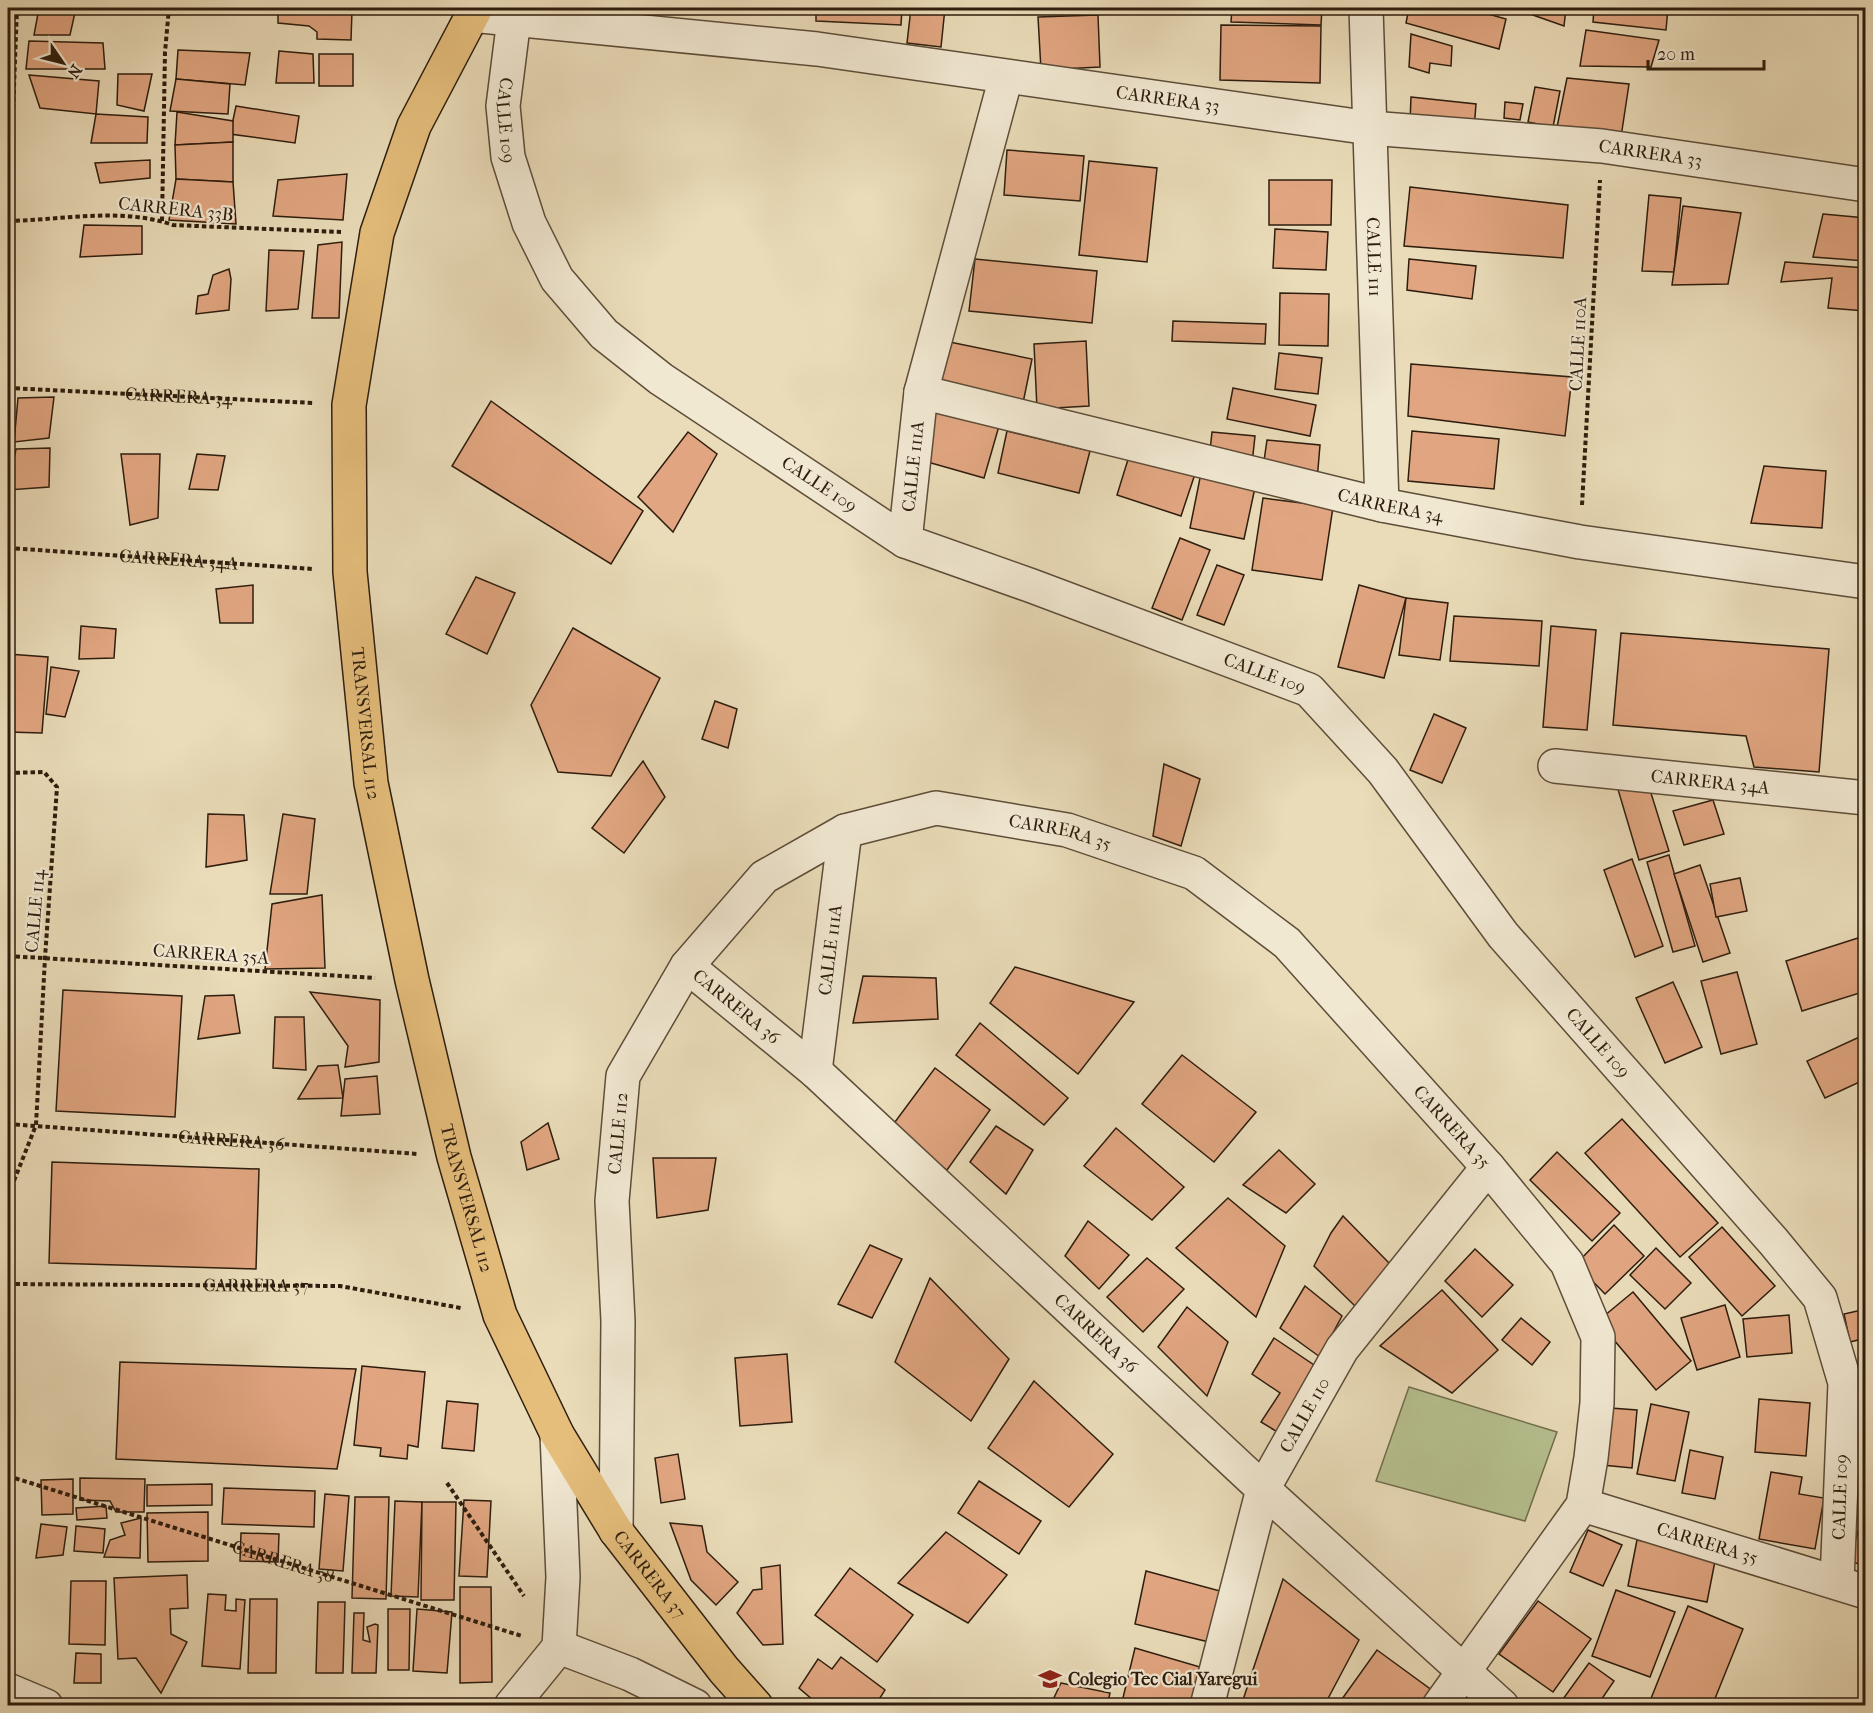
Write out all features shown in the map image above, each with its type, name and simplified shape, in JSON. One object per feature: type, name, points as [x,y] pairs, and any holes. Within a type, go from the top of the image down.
[{"type":"main road","name":"TRANSVERSAL 112","points":[[473,11],[414,126],[377,233],[349,405],[350,572],[371,783],[412,980],[454,1157],[500,1316],[557,1434]]},
{"type":"main road","name":"CARRERA 37","points":[[557,1434],[616,1531],[724,1670],[756,1706]]},
{"type":"street","name":"CALLE 111","points":[[1366,8],[1382,505]]},
{"type":"street","name":"CARRERA 33","points":[[473,11],[514,19],[817,49],[1370,128],[1602,146],[1866,185]]},
{"type":"street","name":"CALLE 109","points":[[514,19],[503,106],[508,157],[529,223],[556,279],[604,334],[661,379],[905,542],[1032,586],[1309,690],[1383,771],[1503,935],[1773,1241],[1820,1298],[1845,1383],[1851,1587]]},
{"type":"street","name":"CALLE 111A","points":[[905,542],[921,392],[1006,77]]},
{"type":"street","name":"CARRERA 34","points":[[921,392],[1382,505],[1580,542],[1866,582]]},
{"type":"street","name":"CARRERA 34A","points":[[1555,766],[1866,798]]},
{"type":"street","name":"CARRERA 35","points":[[845,831],[936,808],[1066,830],[1194,873],[1287,943],[1488,1167],[1567,1263],[1598,1336],[1597,1403],[1583,1505],[1851,1587]]},
{"type":"street","name":"CALLE 111A","points":[[815,1071],[845,831]]},
{"type":"street","name":"CALLE 112","points":[[616,1531],[618,1321],[612,1201],[623,1076],[687,966],[764,877],[845,831]]},
{"type":"street","name":"CARRERA 36","points":[[687,966],[815,1071],[1263,1489],[1502,1706]]},
{"type":"street","name":"CALLE 110","points":[[1207,1706],[1263,1489],[1342,1349],[1488,1167]]},
{"type":"street","points":[[511,1706],[559,1647],[563,1578],[557,1434]]},
{"type":"street","points":[[1439,1706],[1583,1505]]},
{"type":"street","points":[[559,1647],[630,1674],[695,1706]]},
{"type":"street","points":[[8,1690],[46,1706]]},
{"type":"path","points":[[8,244],[17,8]]},
{"type":"path","points":[[162,221],[165,52],[169,8]]},
{"type":"path","points":[[8,52],[15,51]]},
{"type":"path","name":"CALLE 110A","points":[[1580,542],[1602,146]]},
{"type":"path","name":"CARRERA 33B","points":[[8,221],[124,216],[162,221],[173,225],[377,233]]},
{"type":"path","name":"CARRERA 34","points":[[8,387],[349,405]]},
{"type":"path","name":"CARRERA 34A","points":[[8,548],[350,572]]},
{"type":"path","name":"CALLE 114","points":[[8,773],[44,772],[57,787],[36,1125],[8,1196]]},
{"type":"path","name":"CARRERA 35A","points":[[8,956],[412,980]]},
{"type":"path","name":"CARRERA 36","points":[[8,1124],[454,1157]]},
{"type":"path","name":"CARRERA 37","points":[[8,1284],[340,1286],[500,1316]]},
{"type":"path","name":"CARRERA 38","points":[[8,1476],[559,1647]]},
{"type":"path","points":[[447,1483],[526,1599]]},
{"type":"green space","points":[[1409,1387],[1557,1432],[1525,1521],[1376,1481]]},
{"type":"building","points":[[39,8],[76,8],[70,35],[34,35]]},
{"type":"building","points":[[816,8],[902,8],[901,25],[816,21]]},
{"type":"building","points":[[911,8],[945,8],[941,47],[907,43]]},
{"type":"building","points":[[1038,8],[1201,8],[1201,13],[1038,10]]},
{"type":"building","points":[[1232,8],[1322,8],[1321,25],[1231,22]]},
{"type":"building","points":[[1409,8],[1467,8],[1506,19],[1499,49],[1406,23]]},
{"type":"building","points":[[1513,8],[1566,8],[1564,26]]},
{"type":"building","points":[[1594,8],[1668,8],[1666,30],[1593,22]]},
{"type":"building","points":[[352,11],[351,40],[317,39],[317,32],[309,26],[278,23],[278,12]]},
{"type":"building","points":[[1098,15],[1100,67],[1041,70],[1038,17]]},
{"type":"building","points":[[1221,25],[1321,26],[1320,83],[1220,80]]},
{"type":"building","points":[[1586,30],[1659,40],[1651,67],[1580,66]]},
{"type":"building","points":[[1411,34],[1452,46],[1451,66],[1430,63],[1429,73],[1409,67]]},
{"type":"building","points":[[29,41],[103,43],[105,69],[26,69]]},
{"type":"building","points":[[178,50],[250,53],[245,85],[176,79]]},
{"type":"building","points":[[279,51],[313,54],[314,83],[276,83]]},
{"type":"building","points":[[319,54],[353,54],[353,86],[319,86]]},
{"type":"building","points":[[118,74],[152,74],[144,111],[117,105]]},
{"type":"building","points":[[29,75],[99,81],[96,114],[40,108]]},
{"type":"building","points":[[1567,78],[1629,84],[1621,137],[1556,132]]},
{"type":"building","points":[[176,79],[230,84],[228,114],[170,111]]},
{"type":"building","points":[[1535,87],[1560,91],[1553,127],[1528,122]]},
{"type":"building","points":[[1411,97],[1476,104],[1474,130],[1410,122]]},
{"type":"building","points":[[1505,102],[1523,104],[1520,120],[1504,118]]},
{"type":"building","points":[[236,106],[299,116],[295,143],[230,134]]},
{"type":"building","points":[[177,112],[233,121],[233,142],[175,145]]},
{"type":"building","points":[[96,114],[148,117],[147,143],[91,143]]},
{"type":"building","points":[[233,142],[233,182],[176,179],[175,145]]},
{"type":"building","points":[[1007,150],[1084,156],[1080,201],[1004,195]]},
{"type":"building","points":[[150,160],[150,178],[100,183],[95,163]]},
{"type":"building","points":[[1089,161],[1157,168],[1147,262],[1079,255]]},
{"type":"building","points":[[347,174],[343,220],[273,216],[278,180]]},
{"type":"building","points":[[176,179],[233,182],[236,224],[169,220]]},
{"type":"building","points":[[1269,180],[1332,180],[1331,225],[1269,225]]},
{"type":"building","points":[[1410,187],[1568,205],[1563,258],[1404,246]]},
{"type":"building","points":[[1649,195],[1681,198],[1674,272],[1642,271]]},
{"type":"building","points":[[1683,206],[1741,213],[1728,284],[1672,285]]},
{"type":"building","points":[[1823,214],[1866,218],[1866,261],[1813,257]]},
{"type":"building","points":[[84,225],[142,226],[142,254],[80,257]]},
{"type":"building","points":[[1275,229],[1328,232],[1326,270],[1273,268]]},
{"type":"building","points":[[342,242],[339,318],[312,318],[318,245]]},
{"type":"building","points":[[269,250],[304,251],[298,309],[266,311]]},
{"type":"building","points":[[975,259],[1097,271],[1092,323],[969,311]]},
{"type":"building","points":[[1409,259],[1476,266],[1472,299],[1407,290]]},
{"type":"building","points":[[1785,262],[1866,268],[1866,311],[1828,308],[1832,278],[1781,282]]},
{"type":"building","points":[[229,269],[231,279],[229,310],[196,314],[198,296],[208,294],[213,275]]},
{"type":"building","points":[[1280,293],[1329,294],[1328,346],[1279,345]]},
{"type":"building","points":[[1173,321],[1266,324],[1265,344],[1172,341]]},
{"type":"building","points":[[940,340],[1032,359],[1023,403],[930,384]]},
{"type":"building","points":[[1086,341],[1089,406],[1037,409],[1034,344]]},
{"type":"building","points":[[1279,353],[1322,358],[1318,394],[1275,389]]},
{"type":"building","points":[[1411,364],[1572,377],[1565,436],[1408,416]]},
{"type":"building","points":[[1233,388],[1316,405],[1310,436],[1227,419]]},
{"type":"building","points":[[54,397],[49,438],[14,442],[18,398]]},
{"type":"building","points":[[491,401],[643,511],[611,564],[452,466]]},
{"type":"building","points":[[931,408],[999,426],[984,478],[917,459]]},
{"type":"building","points":[[1007,431],[1090,451],[1079,493],[998,473]]},
{"type":"building","points":[[1412,431],[1499,439],[1494,489],[1408,481]]},
{"type":"building","points":[[688,432],[717,454],[673,532],[638,497]]},
{"type":"building","points":[[1212,432],[1255,436],[1252,464],[1209,460]]},
{"type":"building","points":[[1267,440],[1320,445],[1317,481],[1262,475]]},
{"type":"building","points":[[50,448],[49,487],[8,490],[16,449]]},
{"type":"building","points":[[1130,453],[1195,474],[1181,516],[1117,495]]},
{"type":"building","points":[[121,454],[160,454],[158,518],[130,525]]},
{"type":"building","points":[[197,454],[225,456],[218,490],[189,489]]},
{"type":"building","points":[[1764,466],[1826,471],[1822,528],[1751,523]]},
{"type":"building","points":[[1201,473],[1256,483],[1244,539],[1190,528]]},
{"type":"building","points":[[1263,498],[1333,507],[1322,580],[1252,570]]},
{"type":"building","points":[[1180,538],[1210,550],[1182,620],[1152,608]]},
{"type":"building","points":[[1217,565],[1244,575],[1224,625],[1197,615]]},
{"type":"building","points":[[476,577],[515,593],[487,654],[446,634]]},
{"type":"building","points":[[253,585],[253,623],[220,623],[216,589]]},
{"type":"building","points":[[1359,585],[1406,598],[1384,678],[1338,667]]},
{"type":"building","points":[[1406,598],[1448,603],[1440,660],[1399,655]]},
{"type":"building","points":[[1454,616],[1542,621],[1539,666],[1450,661]]},
{"type":"building","points":[[81,626],[116,629],[114,658],[79,659]]},
{"type":"building","points":[[1551,626],[1596,630],[1587,730],[1543,727]]},
{"type":"building","points":[[573,628],[660,678],[611,776],[558,772],[531,705]]},
{"type":"building","points":[[1621,633],[1829,649],[1819,772],[1754,767],[1746,736],[1613,725]]},
{"type":"building","points":[[8,654],[48,657],[42,733],[8,732]]},
{"type":"building","points":[[51,667],[79,671],[65,717],[46,714]]},
{"type":"building","points":[[715,701],[737,709],[728,748],[702,739]]},
{"type":"building","points":[[1434,714],[1466,728],[1442,783],[1410,770]]},
{"type":"building","points":[[643,761],[665,797],[624,853],[592,828]]},
{"type":"building","points":[[1164,764],[1200,779],[1181,846],[1153,836]]},
{"type":"building","points":[[1646,777],[1669,851],[1639,860],[1617,786]]},
{"type":"building","points":[[1713,800],[1724,834],[1684,845],[1673,811]]},
{"type":"building","points":[[208,814],[244,815],[247,860],[206,867]]},
{"type":"building","points":[[283,814],[315,819],[307,894],[270,894]]},
{"type":"building","points":[[1669,855],[1695,946],[1673,952],[1647,862]]},
{"type":"building","points":[[1632,859],[1663,946],[1635,957],[1604,870]]},
{"type":"building","points":[[1700,865],[1730,953],[1703,962],[1674,874]]},
{"type":"building","points":[[1740,878],[1747,911],[1716,917],[1710,884]]},
{"type":"building","points":[[322,895],[325,968],[265,969],[272,904]]},
{"type":"building","points":[[1858,938],[1866,963],[1866,991],[1802,1011],[1786,961]]},
{"type":"building","points":[[1015,967],[1134,1002],[1078,1074],[990,1003]]},
{"type":"building","points":[[1737,972],[1757,1044],[1721,1054],[1701,981]]},
{"type":"building","points":[[863,976],[936,978],[938,1019],[853,1023]]},
{"type":"building","points":[[1673,982],[1702,1047],[1665,1063],[1636,998]]},
{"type":"building","points":[[63,990],[182,996],[175,1117],[56,1111]]},
{"type":"building","points":[[310,992],[380,1000],[379,1062],[345,1067],[348,1046]]},
{"type":"building","points":[[234,995],[240,1033],[198,1039],[205,996]]},
{"type":"building","points":[[275,1017],[304,1017],[306,1070],[273,1068]]},
{"type":"building","points":[[980,1023],[1068,1098],[1044,1125],[956,1055]]},
{"type":"building","points":[[1866,1034],[1866,1079],[1825,1098],[1807,1061]]},
{"type":"building","points":[[1182,1055],[1256,1112],[1214,1162],[1142,1104]]},
{"type":"building","points":[[338,1065],[343,1098],[298,1099],[318,1066]]},
{"type":"building","points":[[935,1068],[990,1110],[947,1170],[889,1130]]},
{"type":"building","points":[[377,1076],[380,1114],[341,1116],[345,1079]]},
{"type":"building","points":[[1622,1119],[1718,1223],[1680,1257],[1585,1153]]},
{"type":"building","points":[[548,1123],[559,1159],[527,1170],[521,1142]]},
{"type":"building","points":[[996,1126],[1033,1150],[1006,1194],[970,1162]]},
{"type":"building","points":[[1116,1128],[1184,1187],[1152,1220],[1084,1166]]},
{"type":"building","points":[[1279,1150],[1315,1184],[1286,1213],[1243,1185]]},
{"type":"building","points":[[1557,1152],[1620,1213],[1592,1241],[1530,1180]]},
{"type":"building","points":[[653,1158],[716,1158],[708,1210],[657,1218]]},
{"type":"building","points":[[52,1162],[259,1169],[256,1269],[49,1263]]},
{"type":"building","points":[[1228,1198],[1285,1246],[1256,1317],[1176,1248]]},
{"type":"building","points":[[1343,1216],[1390,1264],[1355,1306],[1314,1266],[1331,1233]]},
{"type":"building","points":[[1088,1221],[1129,1255],[1099,1289],[1065,1256]]},
{"type":"building","points":[[1614,1225],[1644,1256],[1605,1294],[1576,1264]]},
{"type":"building","points":[[1722,1227],[1775,1286],[1742,1316],[1689,1257]]},
{"type":"building","points":[[870,1245],[902,1259],[872,1318],[838,1304]]},
{"type":"building","points":[[1656,1248],[1691,1283],[1665,1309],[1630,1275]]},
{"type":"building","points":[[1475,1249],[1513,1285],[1482,1317],[1445,1281]]},
{"type":"building","points":[[1147,1258],[1184,1289],[1143,1332],[1107,1297]]},
{"type":"building","points":[[930,1278],[1009,1359],[971,1421],[895,1362]]},
{"type":"building","points":[[1305,1286],[1342,1316],[1320,1357],[1280,1328]]},
{"type":"building","points":[[1442,1290],[1498,1350],[1452,1393],[1380,1346]]},
{"type":"building","points":[[1633,1292],[1691,1361],[1656,1390],[1598,1321]]},
{"type":"building","points":[[1725,1305],[1740,1357],[1697,1370],[1681,1318]]},
{"type":"building","points":[[1187,1307],[1228,1342],[1207,1396],[1158,1347]]},
{"type":"building","points":[[1866,1309],[1866,1338],[1850,1342],[1844,1314]]},
{"type":"building","points":[[1789,1315],[1792,1353],[1747,1357],[1743,1319]]},
{"type":"building","points":[[1521,1318],[1550,1342],[1532,1365],[1502,1340]]},
{"type":"building","points":[[1274,1338],[1317,1367],[1279,1433],[1261,1422],[1280,1393],[1252,1374]]},
{"type":"building","points":[[787,1354],[792,1422],[740,1426],[735,1358]]},
{"type":"building","points":[[120,1362],[356,1369],[337,1469],[116,1459]]},
{"type":"building","points":[[362,1366],[425,1372],[418,1447],[408,1445],[407,1459],[380,1456],[381,1448],[354,1445]]},
{"type":"building","points":[[1034,1381],[1113,1454],[1069,1507],[988,1448]]},
{"type":"building","points":[[1759,1399],[1810,1403],[1806,1456],[1755,1452]]},
{"type":"building","points":[[447,1401],[478,1404],[474,1451],[442,1448]]},
{"type":"building","points":[[1651,1404],[1689,1412],[1675,1481],[1637,1474]]},
{"type":"building","points":[[1597,1407],[1637,1410],[1632,1468],[1592,1464]]},
{"type":"building","points":[[1690,1450],[1723,1457],[1715,1499],[1682,1493]]},
{"type":"building","points":[[678,1454],[685,1499],[661,1503],[655,1458]]},
{"type":"building","points":[[1771,1472],[1802,1477],[1799,1494],[1824,1498],[1815,1549],[1759,1539]]},
{"type":"building","points":[[80,1478],[145,1479],[144,1512],[116,1512],[110,1501],[80,1500]]},
{"type":"building","points":[[73,1479],[73,1514],[42,1515],[41,1480]]},
{"type":"building","points":[[979,1481],[1041,1521],[1019,1554],[958,1513]]},
{"type":"building","points":[[212,1484],[212,1505],[147,1506],[147,1485]]},
{"type":"building","points":[[224,1488],[315,1491],[314,1527],[222,1524]]},
{"type":"building","points":[[325,1494],[349,1496],[343,1571],[319,1569]]},
{"type":"building","points":[[355,1497],[389,1497],[386,1599],[352,1598]]},
{"type":"building","points":[[464,1500],[491,1501],[487,1577],[459,1576]]},
{"type":"building","points":[[395,1501],[422,1502],[418,1597],[391,1596]]},
{"type":"building","points":[[422,1502],[456,1502],[454,1600],[421,1600]]},
{"type":"building","points":[[106,1506],[107,1518],[77,1520],[76,1508]]},
{"type":"building","points":[[1866,1506],[1866,1566],[1849,1561]]},
{"type":"building","points":[[208,1512],[208,1561],[148,1562],[147,1513]]},
{"type":"building","points":[[141,1518],[140,1558],[104,1557],[110,1540],[125,1535],[121,1523]]},
{"type":"building","points":[[670,1523],[702,1526],[707,1552],[738,1582],[716,1605],[691,1580]]},
{"type":"building","points":[[41,1524],[67,1527],[63,1555],[36,1558]]},
{"type":"building","points":[[76,1526],[105,1529],[103,1553],[74,1551]]},
{"type":"building","points":[[1588,1530],[1622,1545],[1603,1586],[1570,1572]]},
{"type":"building","points":[[946,1532],[1007,1575],[968,1623],[898,1583]]},
{"type":"building","points":[[241,1533],[279,1534],[278,1562],[240,1561]]},
{"type":"building","points":[[1637,1540],[1716,1556],[1707,1602],[1628,1586]]},
{"type":"building","points":[[780,1565],[783,1644],[763,1645],[737,1613],[753,1590],[762,1589],[761,1568]]},
{"type":"building","points":[[850,1568],[913,1615],[877,1662],[815,1615]]},
{"type":"building","points":[[1146,1571],[1220,1591],[1209,1642],[1135,1624]]},
{"type":"building","points":[[187,1575],[188,1608],[170,1609],[171,1634],[187,1642],[161,1693],[136,1658],[118,1659],[114,1578]]},
{"type":"building","points":[[1283,1579],[1359,1640],[1324,1706],[1241,1706]]},
{"type":"building","points":[[71,1581],[106,1581],[105,1645],[69,1644]]},
{"type":"building","points":[[460,1587],[491,1587],[492,1682],[460,1683]]},
{"type":"building","points":[[1616,1590],[1675,1612],[1650,1677],[1592,1656]]},
{"type":"building","points":[[208,1594],[226,1595],[225,1610],[236,1611],[236,1599],[245,1600],[240,1669],[202,1666]]},
{"type":"building","points":[[250,1599],[277,1599],[276,1673],[248,1673]]},
{"type":"building","points":[[1538,1601],[1591,1639],[1553,1692],[1499,1654]]},
{"type":"building","points":[[318,1602],[345,1602],[343,1673],[316,1673]]},
{"type":"building","points":[[1688,1606],[1743,1629],[1712,1706],[1648,1706]]},
{"type":"building","points":[[388,1609],[410,1609],[409,1670],[388,1670]]},
{"type":"building","points":[[417,1609],[452,1612],[447,1673],[413,1671]]},
{"type":"building","points":[[354,1613],[364,1613],[363,1640],[370,1642],[367,1627],[378,1625],[376,1673],[352,1673]]},
{"type":"building","points":[[1135,1648],[1200,1667],[1192,1706],[1121,1706]]},
{"type":"building","points":[[1377,1650],[1433,1691],[1424,1706],[1337,1706]]},
{"type":"building","points":[[76,1653],[101,1654],[101,1683],[74,1683]]},
{"type":"building","points":[[841,1657],[885,1690],[875,1706],[820,1706],[799,1688],[818,1659],[832,1669]]},
{"type":"building","points":[[1589,1663],[1614,1681],[1597,1706],[1558,1706]]},
{"type":"building","points":[[1061,1683],[1110,1693],[1107,1706],[1050,1706]]},
{"type":"building","points":[[1019,1699],[1031,1706],[1015,1706]]},
{"type":"place","name":"Colegio Tec Cial Yaregui","points":[[1050,1679]]}]
